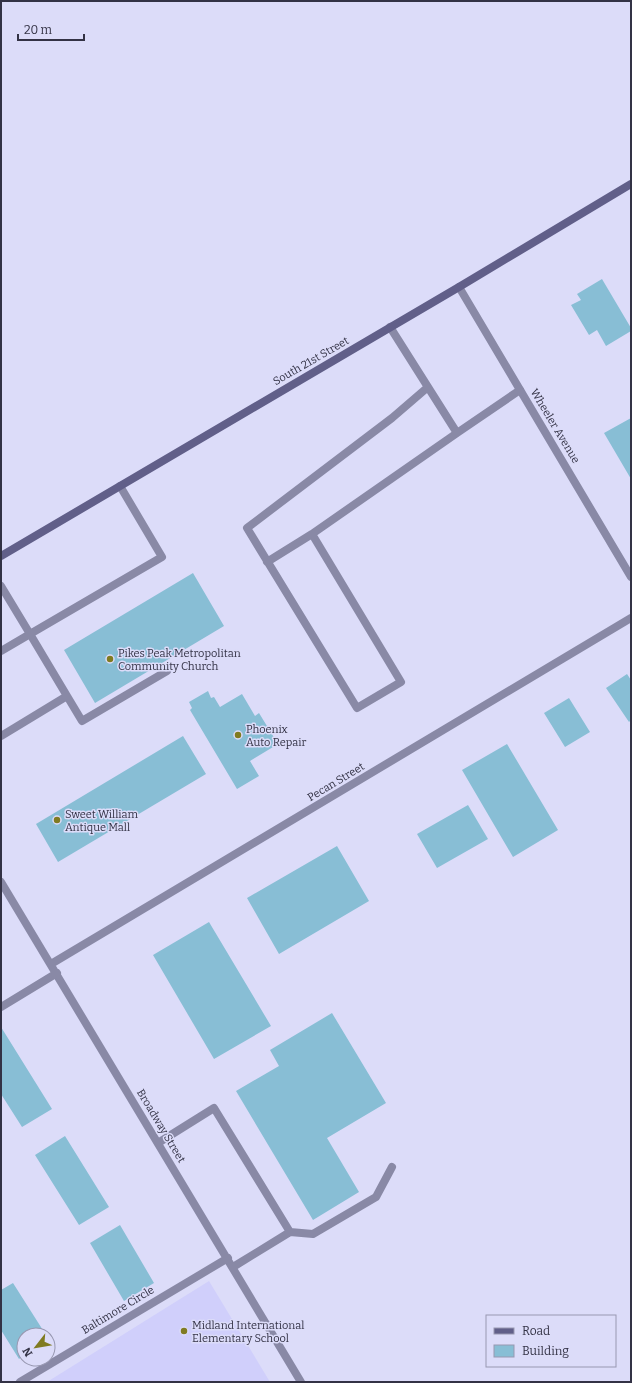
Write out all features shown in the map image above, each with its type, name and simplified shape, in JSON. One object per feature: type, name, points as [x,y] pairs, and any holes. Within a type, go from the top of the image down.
[{"type":"main road","name":"South 21st Street","points":[[1,556],[459,287],[631,184]]},
{"type":"street","name":"Wheeler Avenue","points":[[459,287],[631,577]]},
{"type":"street","points":[[390,327],[457,433]]},
{"type":"street","points":[[312,534],[401,682],[357,708],[247,528],[392,418],[428,387]]},
{"type":"street","points":[[267,562],[312,534],[520,390]]},
{"type":"street","points":[[1,651],[162,557],[120,486]]},
{"type":"street","points":[[1,586],[82,721],[167,671]]},
{"type":"street","name":"Pecan Street","points":[[52,964],[631,618]]},
{"type":"street","points":[[1,736],[67,696]]},
{"type":"street","name":"Broadway Street","points":[[1,882],[52,964],[301,1382]]},
{"type":"street","points":[[1,1007],[57,973]]},
{"type":"street","points":[[158,1143],[214,1108],[290,1232]]},
{"type":"street","points":[[233,1267],[290,1232],[313,1234],[376,1198],[392,1167]]},
{"type":"street","name":"Baltimore Circle","points":[[20,1382],[228,1258]]},
{"type":"shaded area","name":"Midland International Elementary School","points":[[209,1281],[270,1382],[47,1382]]},
{"type":"building","points":[[602,279],[631,328],[631,331],[606,346],[597,330],[589,335],[571,305],[581,300],[577,294]]},
{"type":"building","points":[[631,418],[631,479],[604,433]]},
{"type":"building","points":[[193,573],[224,626],[95,703],[64,650]]},
{"type":"building","points":[[627,674],[631,680],[631,720],[629,722],[606,688]]},
{"type":"building","points":[[208,691],[211,698],[214,697],[220,707],[242,694],[255,716],[259,713],[278,744],[250,761],[259,776],[237,789],[190,710],[192,708],[189,702]]},
{"type":"building","points":[[569,698],[590,732],[565,747],[544,713]]},
{"type":"building","points":[[183,736],[206,774],[58,862],[36,824]]},
{"type":"building","points":[[507,744],[558,830],[513,857],[462,770]]},
{"type":"building","points":[[468,805],[488,839],[437,868],[417,834]]},
{"type":"building","points":[[337,846],[369,901],[279,954],[247,898]]},
{"type":"building","points":[[209,922],[271,1026],[214,1059],[153,955]]},
{"type":"building","points":[[332,1013],[386,1103],[327,1138],[359,1192],[313,1220],[236,1091],[279,1066],[270,1050]]},
{"type":"building","points":[[1,1027],[52,1109],[22,1127],[1,1094]]},
{"type":"building","points":[[65,1136],[109,1207],[79,1225],[35,1155]]},
{"type":"building","points":[[120,1225],[154,1283],[124,1301],[90,1243]]},
{"type":"building","points":[[13,1283],[41,1327],[16,1327],[16,1354],[1,1330],[1,1290]]},
{"type":"place","name":"Pikes Peak Metropolitan Community Church","points":[[110,659]]},
{"type":"place","name":"Phoenix Auto Repair","points":[[238,735]]},
{"type":"place","name":"Sweet William Antique Mall","points":[[57,820]]},
{"type":"place","name":"Midland International Elementary School","points":[[184,1331]]}]
